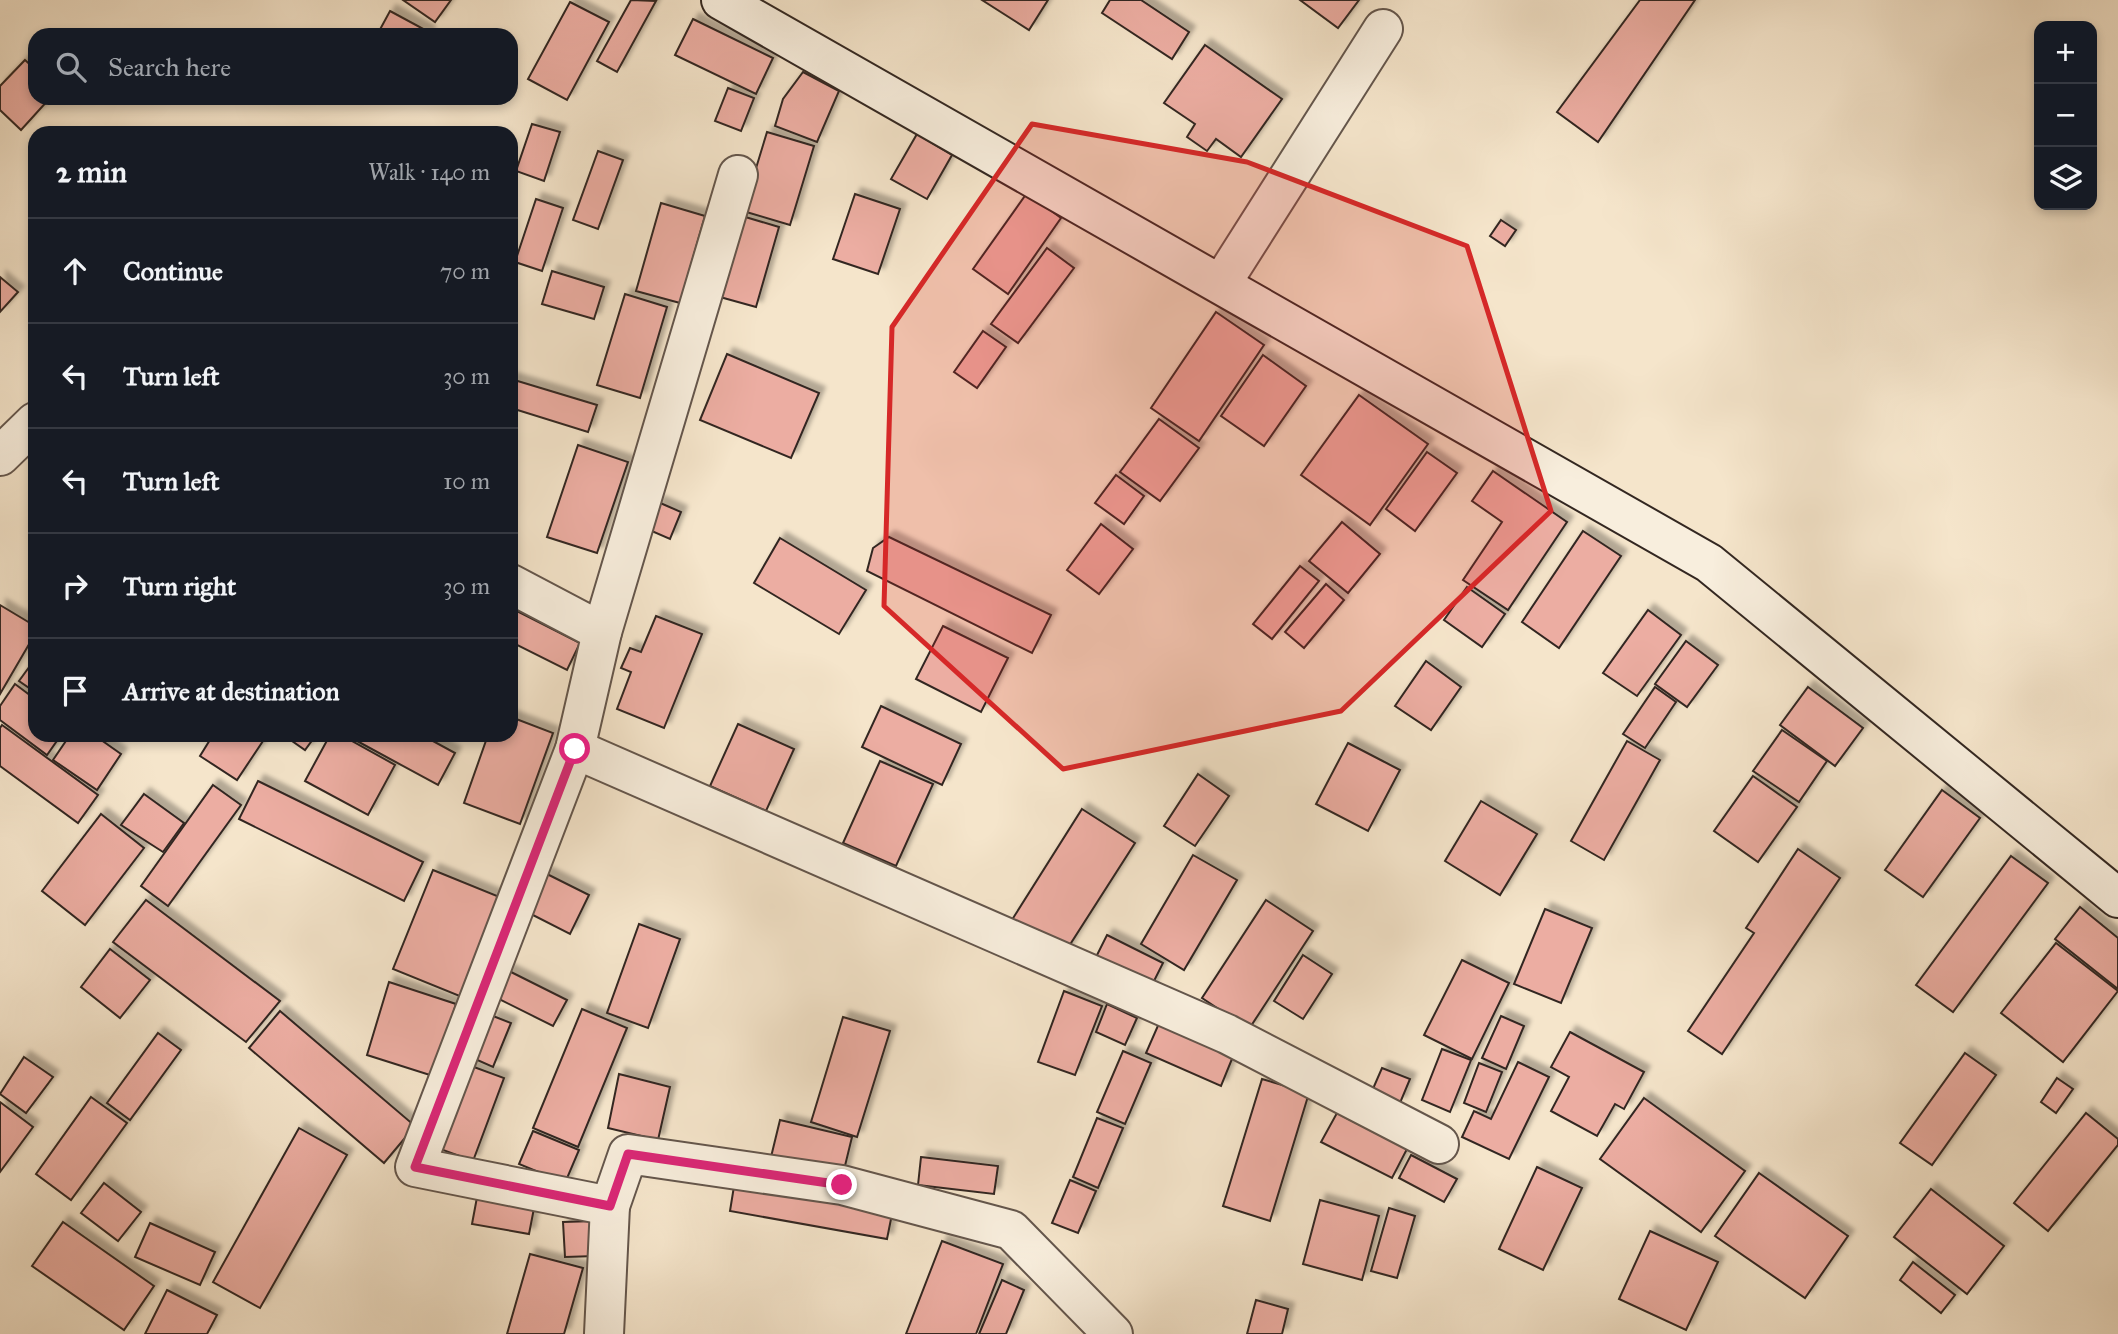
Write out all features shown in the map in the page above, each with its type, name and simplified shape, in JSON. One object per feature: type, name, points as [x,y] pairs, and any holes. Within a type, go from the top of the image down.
[{"type":"street","points":[[721,0],[1709,563],[2118,898]]},
{"type":"street","points":[[1221,284],[1383,29]]},
{"type":"street","points":[[610,1206],[415,1167],[575,749],[602,632],[738,175]]},
{"type":"street","points":[[0,456],[28,429]]},
{"type":"street","points":[[518,588],[602,632]]},
{"type":"street","points":[[575,749],[1227,1034],[1438,1144]]},
{"type":"street","points":[[604,1334],[610,1206],[628,1154],[842,1185],[1011,1230],[1114,1334]]},
{"type":"highlighted area","points":[[1032,124],[1247,162],[1467,246],[1551,511],[1341,711],[1063,769],[884,606],[892,327]]},
{"type":"building","points":[[403,0],[451,0],[435,22]]},
{"type":"building","points":[[631,0],[656,1],[617,72],[597,61]]},
{"type":"building","points":[[982,0],[1048,0],[1029,30]]},
{"type":"building","points":[[1110,0],[1141,0],[1189,32],[1172,59],[1102,13]]},
{"type":"building","points":[[1300,0],[1359,0],[1338,28]]},
{"type":"building","points":[[1640,0],[1695,0],[1598,142],[1557,112]]},
{"type":"building","points":[[570,2],[609,22],[567,100],[528,79]]},
{"type":"building","points":[[390,11],[422,28],[381,28]]},
{"type":"building","points":[[693,19],[773,58],[756,94],[675,55]]},
{"type":"building","points":[[1205,45],[1282,99],[1241,157],[1216,139],[1207,151],[1187,137],[1195,124],[1164,103]]},
{"type":"building","points":[[25,60],[28,63],[28,105],[44,105],[21,130],[0,110],[0,86]]},
{"type":"building","points":[[803,72],[839,91],[817,142],[775,126],[783,99]]},
{"type":"building","points":[[728,88],[754,98],[741,131],[715,121]]},
{"type":"building","points":[[532,124],[560,132],[544,181],[518,172]]},
{"type":"building","points":[[767,132],[814,146],[790,225],[743,211]]},
{"type":"building","points":[[917,134],[952,155],[927,199],[891,179]]},
{"type":"building","points":[[598,151],[623,160],[598,229],[573,220]]},
{"type":"building","points":[[1027,193],[1061,218],[1008,294],[973,269]]},
{"type":"building","points":[[855,194],[900,209],[878,274],[833,259]]},
{"type":"building","points":[[536,199],[563,208],[542,271],[518,263],[518,253]]},
{"type":"building","points":[[661,203],[705,216],[680,303],[636,291]]},
{"type":"building","points":[[742,216],[779,227],[756,307],[720,297]]},
{"type":"building","points":[[1501,220],[1516,230],[1505,246],[1490,236]]},
{"type":"building","points":[[1047,248],[1074,268],[1018,343],[991,324]]},
{"type":"building","points":[[552,271],[604,287],[594,319],[542,304]]},
{"type":"building","points":[[0,277],[18,292],[0,312]]},
{"type":"building","points":[[625,294],[667,307],[640,398],[597,385]]},
{"type":"building","points":[[1216,312],[1264,345],[1199,441],[1151,408]]},
{"type":"building","points":[[983,331],[1006,347],[977,388],[954,372]]},
{"type":"building","points":[[727,354],[819,393],[791,458],[700,420]]},
{"type":"building","points":[[1263,355],[1306,386],[1264,446],[1221,416]]},
{"type":"building","points":[[518,381],[597,405],[588,432],[518,410]]},
{"type":"building","points":[[1359,395],[1428,444],[1370,525],[1301,475]]},
{"type":"building","points":[[1159,419],[1199,448],[1160,501],[1120,472]]},
{"type":"building","points":[[578,445],[628,462],[597,553],[547,537]]},
{"type":"building","points":[[1427,452],[1457,473],[1415,531],[1386,509]]},
{"type":"building","points":[[1493,471],[1567,522],[1508,610],[1463,580],[1502,522],[1472,501]]},
{"type":"building","points":[[1116,475],[1144,496],[1124,524],[1095,503]]},
{"type":"building","points":[[658,502],[681,512],[670,539],[647,529]]},
{"type":"building","points":[[1342,522],[1380,554],[1348,593],[1309,561]]},
{"type":"building","points":[[1101,524],[1133,549],[1099,594],[1067,570]]},
{"type":"building","points":[[1583,531],[1621,556],[1559,648],[1522,622]]},
{"type":"building","points":[[889,537],[1051,615],[1032,653],[867,571],[873,548]]},
{"type":"building","points":[[780,538],[866,590],[839,634],[754,583]]},
{"type":"building","points":[[1300,566],[1319,581],[1272,639],[1253,624]]},
{"type":"building","points":[[1326,584],[1344,600],[1304,648],[1285,632]]},
{"type":"building","points":[[1467,587],[1505,614],[1482,647],[1444,620]]},
{"type":"building","points":[[0,605],[28,622],[28,646],[0,694]]},
{"type":"building","points":[[1648,610],[1681,635],[1637,696],[1603,673]]},
{"type":"building","points":[[518,612],[580,643],[567,670],[518,646]]},
{"type":"building","points":[[656,616],[702,634],[664,728],[617,709],[631,672],[621,668],[630,648],[641,652]]},
{"type":"building","points":[[943,626],[1008,658],[981,712],[916,679]]},
{"type":"building","points":[[1686,641],[1718,665],[1687,707],[1655,684]]},
{"type":"building","points":[[1426,661],[1461,687],[1431,730],[1395,706]]},
{"type":"building","points":[[28,669],[28,687],[19,681]]},
{"type":"building","points":[[15,684],[28,694],[28,741],[0,720],[0,706]]},
{"type":"building","points":[[1655,687],[1676,702],[1645,748],[1623,734]]},
{"type":"building","points":[[1808,687],[1863,728],[1835,766],[1780,725]]},
{"type":"building","points":[[881,706],[961,744],[942,785],[862,747]]},
{"type":"building","points":[[518,720],[553,733],[520,824],[464,803],[486,742],[518,742]]},
{"type":"building","points":[[738,724],[794,749],[766,811],[710,786]]},
{"type":"building","points":[[2,725],[98,795],[78,823],[0,766]]},
{"type":"building","points":[[1782,730],[1827,761],[1799,802],[1753,771]]},
{"type":"building","points":[[1627,741],[1660,760],[1604,860],[1571,841]]},
{"type":"building","points":[[30,742],[56,742],[47,755]]},
{"type":"building","points":[[65,742],[104,742],[121,754],[97,790],[53,760]]},
{"type":"building","points":[[209,742],[262,742],[237,780],[200,756]]},
{"type":"building","points":[[293,742],[311,742],[305,750]]},
{"type":"building","points":[[326,742],[354,742],[395,765],[368,815],[305,781]]},
{"type":"building","points":[[359,742],[435,742],[455,753],[438,785]]},
{"type":"building","points":[[1348,743],[1400,770],[1368,831],[1316,804]]},
{"type":"building","points":[[880,761],[933,784],[896,866],[843,843]]},
{"type":"building","points":[[1198,774],[1229,796],[1195,846],[1164,826]]},
{"type":"building","points":[[1753,776],[1797,807],[1758,862],[1714,831]]},
{"type":"building","points":[[258,781],[423,862],[404,901],[239,819]]},
{"type":"building","points":[[213,785],[241,805],[168,906],[141,886]]},
{"type":"building","points":[[1942,790],[1980,818],[1923,897],[1885,870]]},
{"type":"building","points":[[144,794],[184,823],[163,852],[121,825]]},
{"type":"building","points":[[1481,801],[1537,834],[1500,895],[1445,861]]},
{"type":"building","points":[[1082,809],[1135,843],[1062,957],[1010,923]]},
{"type":"building","points":[[101,814],[144,848],[85,925],[42,891]]},
{"type":"building","points":[[1798,849],[1840,878],[1722,1054],[1688,1031],[1754,933],[1746,928]]},
{"type":"building","points":[[1193,855],[1237,880],[1184,970],[1141,944]]},
{"type":"building","points":[[2011,856],[2048,883],[1953,1012],[1916,985]]},
{"type":"building","points":[[433,870],[502,898],[462,997],[393,969]]},
{"type":"building","points":[[545,873],[589,895],[570,934],[525,911]]},
{"type":"building","points":[[146,900],[280,1001],[246,1042],[113,942]]},
{"type":"building","points":[[1266,900],[1313,931],[1249,1029],[1202,998]]},
{"type":"building","points":[[2080,907],[2118,938],[2118,989],[2055,939]]},
{"type":"building","points":[[1545,909],[1592,928],[1561,1003],[1514,984]]},
{"type":"building","points":[[639,924],[680,939],[648,1028],[607,1013]]},
{"type":"building","points":[[1107,935],[1163,963],[1148,993],[1092,965]]},
{"type":"building","points":[[2056,943],[2118,991],[2063,1062],[2001,1013]]},
{"type":"building","points":[[110,949],[150,980],[120,1018],[81,987]]},
{"type":"building","points":[[1303,955],[1332,974],[1303,1019],[1274,1001]]},
{"type":"building","points":[[1462,960],[1509,983],[1472,1059],[1424,1035]]},
{"type":"building","points":[[507,970],[567,1000],[553,1026],[493,996]]},
{"type":"building","points":[[389,982],[456,1004],[433,1076],[367,1055]]},
{"type":"building","points":[[1064,991],[1102,1006],[1075,1075],[1038,1062]]},
{"type":"building","points":[[1107,1004],[1137,1018],[1125,1045],[1096,1032]]},
{"type":"building","points":[[582,1009],[627,1028],[578,1147],[533,1128]]},
{"type":"building","points":[[280,1011],[415,1126],[384,1163],[249,1048]]},
{"type":"building","points":[[493,1016],[511,1023],[493,1067],[475,1059]]},
{"type":"building","points":[[1501,1016],[1524,1026],[1506,1069],[1482,1058]]},
{"type":"building","points":[[843,1017],[890,1031],[857,1137],[811,1122]]},
{"type":"building","points":[[1160,1021],[1234,1054],[1221,1086],[1146,1053]]},
{"type":"building","points":[[1570,1032],[1644,1072],[1624,1109],[1615,1104],[1597,1136],[1551,1111],[1569,1077],[1551,1067]]},
{"type":"building","points":[[158,1033],[181,1050],[130,1120],[107,1103]]},
{"type":"building","points":[[1442,1049],[1471,1060],[1450,1112],[1422,1100]]},
{"type":"building","points":[[1123,1051],[1151,1063],[1125,1124],[1097,1112]]},
{"type":"building","points":[[1965,1053],[1996,1075],[1932,1165],[1900,1143]]},
{"type":"building","points":[[24,1057],[53,1077],[26,1113],[0,1094]]},
{"type":"building","points":[[1518,1062],[1549,1077],[1509,1159],[1462,1137],[1474,1111],[1491,1119]]},
{"type":"building","points":[[463,1063],[504,1078],[473,1161],[432,1146]]},
{"type":"building","points":[[1479,1063],[1502,1072],[1486,1112],[1464,1103]]},
{"type":"building","points":[[1382,1068],[1410,1079],[1400,1103],[1372,1091]]},
{"type":"building","points":[[619,1074],[670,1087],[658,1140],[608,1128]]},
{"type":"building","points":[[2057,1078],[2073,1089],[2056,1113],[2041,1102]]},
{"type":"building","points":[[1262,1079],[1309,1093],[1270,1221],[1223,1206]]},
{"type":"building","points":[[91,1097],[127,1123],[71,1200],[36,1174]]},
{"type":"building","points":[[1644,1098],[1745,1171],[1701,1232],[1600,1159]]},
{"type":"building","points":[[0,1102],[33,1127],[0,1172]]},
{"type":"building","points":[[1337,1113],[1407,1149],[1392,1178],[1321,1142]]},
{"type":"building","points":[[2086,1113],[2118,1139],[2118,1145],[2048,1231],[2014,1203]]},
{"type":"building","points":[[1097,1118],[1123,1128],[1098,1188],[1073,1177]]},
{"type":"building","points":[[780,1120],[852,1137],[843,1174],[771,1157]]},
{"type":"building","points":[[299,1128],[347,1155],[260,1308],[213,1282]]},
{"type":"building","points":[[533,1131],[579,1150],[565,1183],[519,1164]]},
{"type":"building","points":[[1411,1155],[1457,1179],[1444,1202],[1399,1178]]},
{"type":"building","points":[[921,1157],[998,1166],[994,1194],[918,1185]]},
{"type":"building","points":[[1537,1167],[1582,1188],[1543,1270],[1499,1249]]},
{"type":"building","points":[[1759,1173],[1848,1236],[1805,1298],[1715,1236]]},
{"type":"building","points":[[735,1180],[893,1209],[887,1239],[730,1211]]},
{"type":"building","points":[[1070,1180],[1096,1191],[1078,1233],[1052,1223]]},
{"type":"building","points":[[104,1183],[141,1212],[118,1241],[81,1213]]},
{"type":"building","points":[[1931,1189],[2004,1246],[1967,1294],[1894,1237]]},
{"type":"building","points":[[478,1192],[535,1203],[529,1234],[472,1224]]},
{"type":"building","points":[[1320,1200],[1379,1216],[1362,1280],[1303,1264]]},
{"type":"building","points":[[1389,1208],[1415,1216],[1397,1278],[1371,1271]]},
{"type":"building","points":[[595,1221],[596,1256],[565,1257],[563,1222]]},
{"type":"building","points":[[63,1222],[154,1286],[124,1330],[32,1266]]},
{"type":"building","points":[[150,1223],[215,1252],[200,1285],[135,1257]]},
{"type":"building","points":[[1650,1231],[1718,1262],[1686,1330],[1619,1299]]},
{"type":"building","points":[[942,1241],[1003,1264],[976,1334],[906,1334]]},
{"type":"building","points":[[530,1254],[583,1268],[564,1334],[507,1334]]},
{"type":"building","points":[[1913,1262],[1955,1295],[1941,1313],[1900,1280]]},
{"type":"building","points":[[1002,1280],[1024,1290],[1006,1334],[979,1334]]},
{"type":"building","points":[[167,1290],[217,1315],[207,1334],[145,1334]]},
{"type":"building","points":[[1256,1300],[1288,1309],[1282,1334],[1247,1334]]},
{"type":"route","points":[[575,749],[415,1167],[610,1206],[628,1154],[842,1185]]}]
